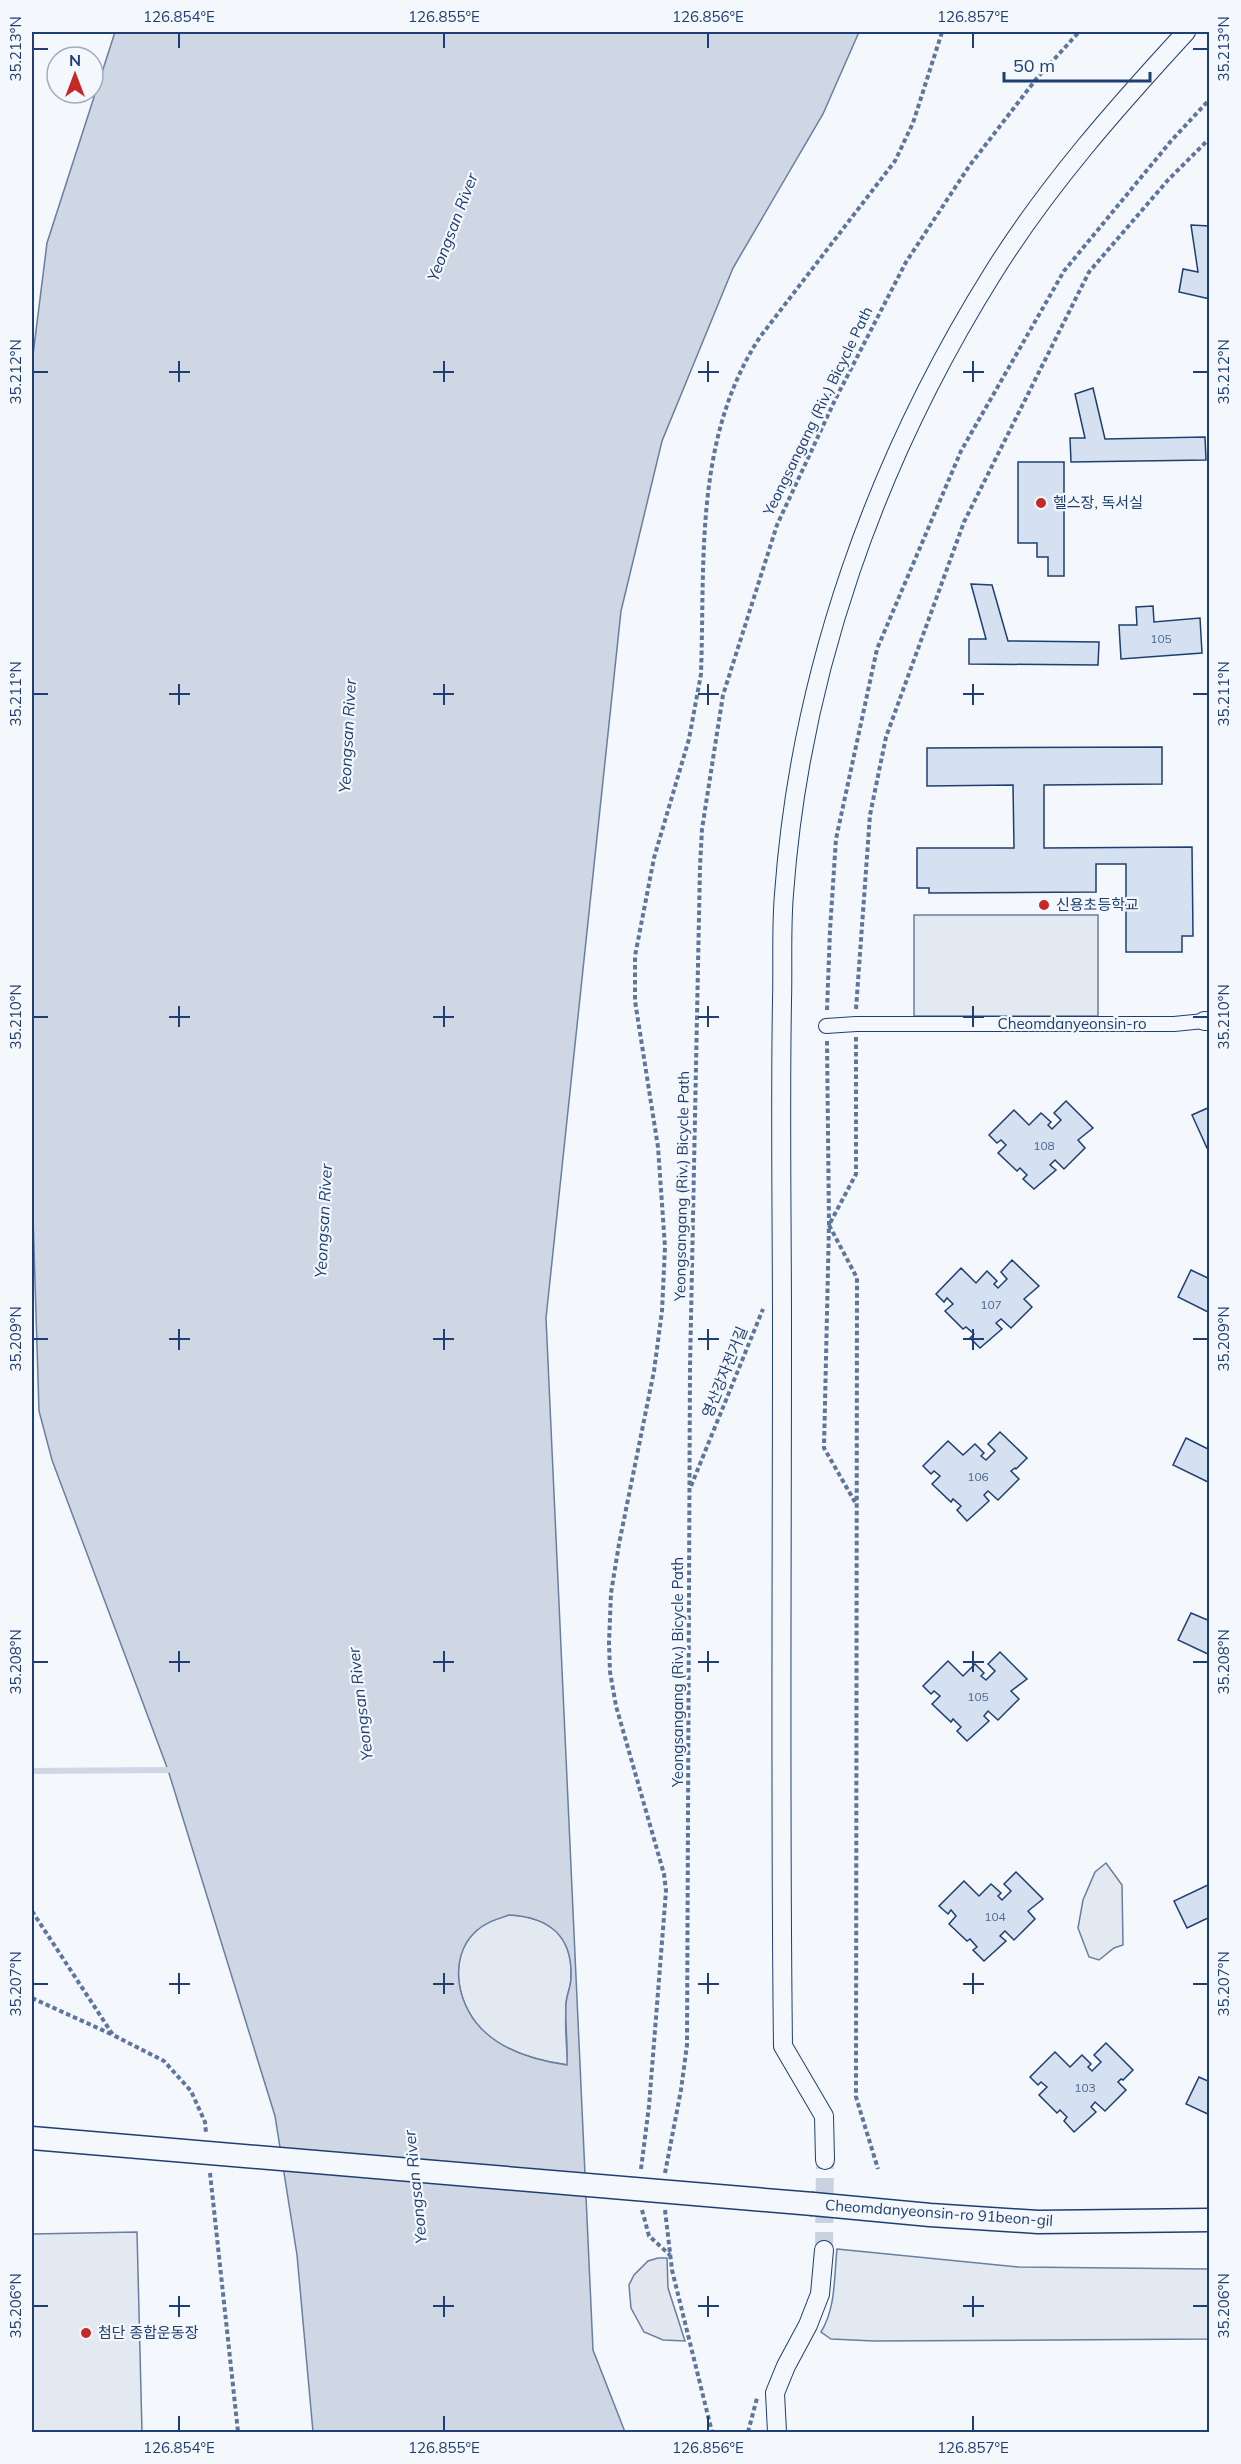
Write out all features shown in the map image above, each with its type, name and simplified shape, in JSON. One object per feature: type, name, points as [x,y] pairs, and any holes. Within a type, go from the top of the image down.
[{"type":"street","points":[[825,2160],[824,2116],[783,2046],[781,1071],[784,896],[795,800],[808,725],[828,644],[861,536],[899,445],[940,363],[995,270],[1052,189],[1186,32]]},
{"type":"street","name":"Cheomdanyeonsin-ro","points":[[826,1026],[856,1024],[1174,1024],[1207,1021]]},
{"type":"street","name":"Cheomdanyeonsin-ro 91beon-gil","points":[[32,2138],[813,2204],[930,2216],[1038,2222],[1209,2220]]},
{"type":"street","points":[[777,2433],[775,2393],[816,2304],[824,2250]]},
{"type":"path","points":[[641,2171],[649,2114],[666,1891],[664,1874],[616,1706],[610,1672],[609,1643],[617,1554],[654,1371],[662,1311],[666,1247],[658,1147],[635,1001],[637,939],[654,858],[698,697],[701,674],[705,502],[714,452],[730,398],[749,353],[760,337],[895,161],[914,123],[942,32]]},
{"type":"path","name":"Yeongsangang (Riv.) Bicycle Path","points":[[664,2182],[681,2090],[688,2036],[690,1367],[700,857],[705,808],[723,695],[777,525],[835,400],[906,262],[970,165],[1037,78],[1079,32]]},
{"type":"path","points":[[856,1504],[824,1448],[828,1225],[826,1026],[836,839],[878,649],[961,451],[1064,271],[1171,141],[1209,99]]},
{"type":"path","points":[[828,1225],[856,1174],[856,1024],[860,933],[870,815],[886,737],[964,522],[1089,272],[1168,180],[1209,138]]},
{"type":"path","points":[[828,1225],[856,1278],[856,2097],[878,2169]]},
{"type":"path","name":"영산강자전거길","points":[[690,1489],[764,1306]]},
{"type":"path","points":[[32,1998],[113,2035]]},
{"type":"path","points":[[640,2201],[649,2236],[670,2256]]},
{"type":"path","points":[[665,2208],[670,2256],[712,2433]]},
{"type":"shaded area","points":[[914,915],[1098,915],[1098,1016],[914,1016]]},
{"type":"shaded area","points":[[1106,1863],[1122,1885],[1123,1945],[1114,1948],[1099,1960],[1089,1957],[1078,1928],[1083,1900],[1095,1872]]},
{"type":"shaded area","points":[[509,1915],[536,1920],[547,1925],[563,1940],[568,1951],[571,1978],[566,2002],[568,2065],[525,2055],[504,2046],[486,2034],[468,2011],[459,1984],[461,1955],[467,1942],[483,1925]]},
{"type":"shaded area","name":"첨단 종합운동장","points":[[137,2232],[142,2432],[32,2432],[32,2234]]},
{"type":"shaded area","points":[[837,2249],[1019,2267],[1209,2269],[1209,2339],[874,2341],[831,2339],[821,2332],[832,2303]]},
{"type":"shaded area","points":[[667,2258],[668,2288],[685,2341],[663,2340],[644,2332],[631,2308],[629,2285],[634,2275],[648,2261]]},
{"type":"water","name":"Yeongsan River","points":[[115,32],[859,32],[823,114],[733,268],[662,441],[621,611],[546,1318],[593,2350],[625,2432],[313,2432],[297,2255],[275,2116],[168,1770],[52,1460],[39,1411],[32,1184],[32,363],[47,243],[91,105],[105,105],[105,63]],"holes":[[[509,1915],[536,1920],[547,1925],[563,1940],[571,1963],[566,2005],[567,2065],[524,2055],[495,2040],[476,2023],[468,2011],[459,1984],[461,1955],[467,1942],[476,1931],[492,1921]]]},
{"type":"building","points":[[1191,225],[1209,226],[1210,299],[1179,292],[1183,269],[1198,272]]},
{"type":"building","points":[[1093,388],[1105,439],[1205,437],[1206,460],[1071,462],[1070,438],[1085,438],[1075,394]]},
{"type":"building","name":"헬스장, 독서실","points":[[1018,462],[1064,462],[1064,576],[1048,576],[1048,557],[1037,557],[1037,543],[1018,543]]},
{"type":"building","points":[[971,584],[992,585],[1008,641],[1099,642],[1098,665],[969,664],[969,639],[986,639]]},
{"type":"building","points":[[1153,606],[1154,622],[1200,618],[1202,653],[1121,659],[1119,625],[1137,625],[1136,607]]},
{"type":"building","points":[[1162,747],[1162,784],[1044,785],[1044,848],[1192,847],[1193,936],[1182,936],[1182,952],[1126,952],[1126,864],[1096,864],[1096,892],[929,893],[929,888],[917,888],[917,848],[1014,848],[1013,785],[927,786],[927,748]]},
{"type":"building","points":[[1066,1101],[1093,1128],[1078,1140],[1085,1148],[1064,1169],[1055,1160],[1050,1165],[1056,1170],[1034,1189],[1023,1179],[1027,1175],[1020,1168],[1017,1171],[998,1153],[1006,1145],[1001,1140],[997,1143],[989,1135],[1014,1110],[1029,1125],[1041,1113],[1051,1122],[1048,1125],[1052,1129],[1061,1120],[1054,1113]]},
{"type":"building","points":[[1210,1107],[1210,1147],[1207,1148],[1192,1115]]},
{"type":"building","points":[[1012,1260],[1039,1286],[1024,1299],[1032,1307],[1011,1328],[1001,1319],[996,1323],[1002,1329],[980,1348],[970,1338],[974,1334],[966,1327],[963,1329],[945,1311],[953,1304],[947,1298],[944,1302],[936,1294],[961,1268],[976,1283],[987,1271],[997,1281],[994,1284],[998,1288],[1007,1279],[1001,1272]]},
{"type":"building","points":[[1191,1270],[1210,1279],[1210,1313],[1178,1297]]},
{"type":"building","points":[[1000,1432],[1027,1458],[1011,1471],[1019,1479],[998,1500],[988,1491],[984,1495],[989,1501],[967,1521],[957,1510],[961,1506],[953,1499],[951,1502],[932,1484],[940,1476],[934,1471],[931,1474],[923,1466],[948,1441],[963,1455],[975,1444],[984,1453],[981,1456],[986,1460],[995,1451],[988,1444]]},
{"type":"building","points":[[1186,1438],[1210,1450],[1210,1483],[1173,1465]]},
{"type":"building","points":[[1191,1613],[1210,1621],[1210,1655],[1178,1640]]},
{"type":"building","points":[[1000,1652],[1027,1679],[1011,1691],[1019,1699],[998,1720],[988,1711],[984,1716],[989,1721],[967,1741],[957,1731],[961,1727],[953,1719],[951,1722],[932,1704],[940,1696],[934,1691],[931,1694],[923,1686],[948,1661],[963,1676],[975,1664],[984,1673],[981,1676],[986,1680],[995,1671],[988,1664]]},
{"type":"building","points":[[1016,1872],[1043,1899],[1028,1911],[1035,1919],[1014,1940],[1005,1931],[1000,1936],[1006,1941],[984,1961],[973,1950],[977,1947],[970,1939],[967,1941],[949,1924],[956,1916],[951,1910],[948,1914],[939,1906],[964,1881],[979,1896],[991,1884],[1001,1893],[998,1896],[1002,1900],[1011,1891],[1004,1884]]},
{"type":"building","points":[[1210,1884],[1210,1917],[1187,1928],[1174,1901]]},
{"type":"building","points":[[1106,2043],[1133,2070],[1118,2082],[1126,2090],[1105,2111],[1095,2102],[1091,2107],[1096,2112],[1074,2132],[1064,2121],[1067,2117],[1060,2110],[1057,2113],[1039,2095],[1047,2087],[1041,2082],[1038,2085],[1030,2077],[1055,2052],[1070,2067],[1082,2055],[1091,2064],[1088,2067],[1092,2071],[1101,2062],[1094,2055]]},
{"type":"building","points":[[1199,2077],[1210,2082],[1210,2115],[1186,2104]]},
{"type":"waterway","points":[[32,1771],[168,1770]]},
{"type":"tunnel","points":[[824,2250],[825,2160]]},
{"type":"place","name":"헬스장, 독서실","points":[[1041,503]]},
{"type":"place","name":"신용초등학교","points":[[1044,905]]},
{"type":"place","name":"첨단 종합운동장","points":[[86,2333]]}]
